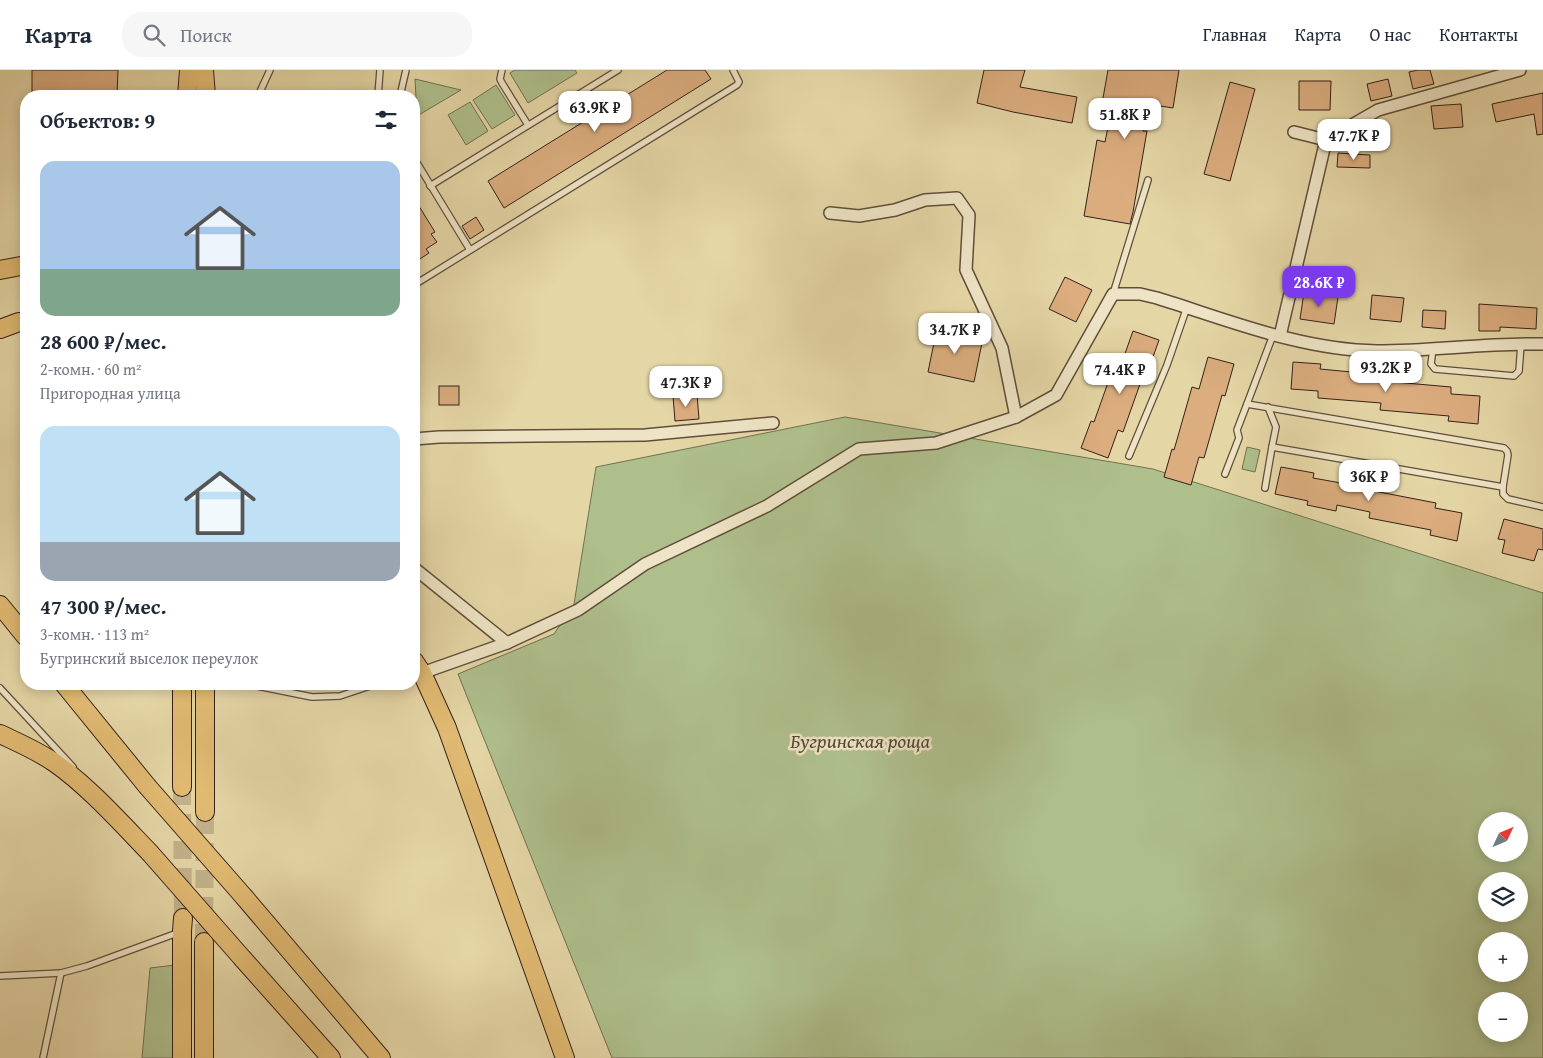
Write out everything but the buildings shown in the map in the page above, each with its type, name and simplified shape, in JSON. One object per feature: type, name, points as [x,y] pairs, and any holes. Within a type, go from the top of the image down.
[{"type":"main road","points":[[204,70],[206,90]]},
{"type":"main road","points":[[0,270],[20,266]]},
{"type":"main road","points":[[0,329],[20,322]]},
{"type":"main road","points":[[0,605],[20,630]]},
{"type":"main road","points":[[420,671],[447,728],[565,1058]]},
{"type":"main road","points":[[69,690],[147,786],[381,1058]]},
{"type":"main road","points":[[182,690],[182,788]]},
{"type":"main road","points":[[205,690],[205,812]]},
{"type":"main road","points":[[0,734],[30,748],[55,763],[112,814],[150,853],[331,1058]]},
{"type":"main road","points":[[182,925],[182,1058]]},
{"type":"main road","points":[[204,942],[204,1058]]},
{"type":"street","points":[[1294,132],[1326,140],[1378,110],[1520,70]]},
{"type":"street","points":[[1276,335],[1326,140]]},
{"type":"street","points":[[830,213],[859,216],[895,210],[925,200],[957,198],[970,216],[966,270],[1002,348],[1016,417]]},
{"type":"street","points":[[420,666],[507,643],[578,610],[644,564],[767,506],[859,449],[936,443],[1016,417],[1056,395],[1114,294],[1140,294],[1156,298],[1304,343],[1376,351],[1543,344]]},
{"type":"street","points":[[420,439],[645,435],[773,423]]},
{"type":"street","points":[[420,573],[507,643]]},
{"type":"lane","points":[[261,90],[270,70]]},
{"type":"lane","points":[[378,90],[380,70]]},
{"type":"lane","points":[[401,90],[406,70]]},
{"type":"lane","points":[[502,70],[500,79],[528,125]]},
{"type":"lane","points":[[430,186],[618,70]]},
{"type":"lane","points":[[420,281],[737,85],[739,82],[738,78],[733,70]]},
{"type":"lane","points":[[420,168],[470,250]]},
{"type":"lane","points":[[1114,294],[1148,180]]},
{"type":"lane","points":[[1129,456],[1167,365],[1188,307]]},
{"type":"lane","points":[[1225,474],[1239,438],[1237,430],[1276,335]]},
{"type":"lane","points":[[1433,348],[1431,364],[1435,369],[1514,376],[1519,371],[1521,344]]},
{"type":"lane","points":[[1247,404],[1504,448],[1508,455],[1503,494],[1508,499],[1543,507]]},
{"type":"lane","points":[[1265,488],[1276,427],[1268,408]]},
{"type":"lane","points":[[1272,447],[1503,487]]},
{"type":"lane","points":[[0,688],[72,766],[112,814]]},
{"type":"lane","points":[[277,690],[312,697],[340,696],[358,690]]},
{"type":"lane","points":[[0,976],[61,974],[148,944],[182,925]]},
{"type":"lane","points":[[43,1058],[61,974]]},
{"type":"green space","points":[[515,70],[575,70],[577,73],[528,103],[510,73]]},
{"type":"green space","points":[[415,79],[461,90],[420,114],[420,90],[416,90]]},
{"type":"green space","points":[[496,85],[515,115],[492,129],[473,100]]},
{"type":"green space","points":[[470,102],[488,131],[466,145],[448,115]]},
{"type":"green space","name":"Бугринская роща","points":[[845,417],[1153,469],[1543,593],[1543,1058],[612,1058],[458,674],[554,634],[574,604],[596,467]]},
{"type":"green space","points":[[1247,447],[1260,450],[1255,472],[1242,469]]},
{"type":"green space","points":[[175,965],[174,1058],[142,1058],[150,968]]},
{"type":"tunnel","points":[[182,787],[183,918]]},
{"type":"tunnel","points":[[204,942],[205,812]]}]
